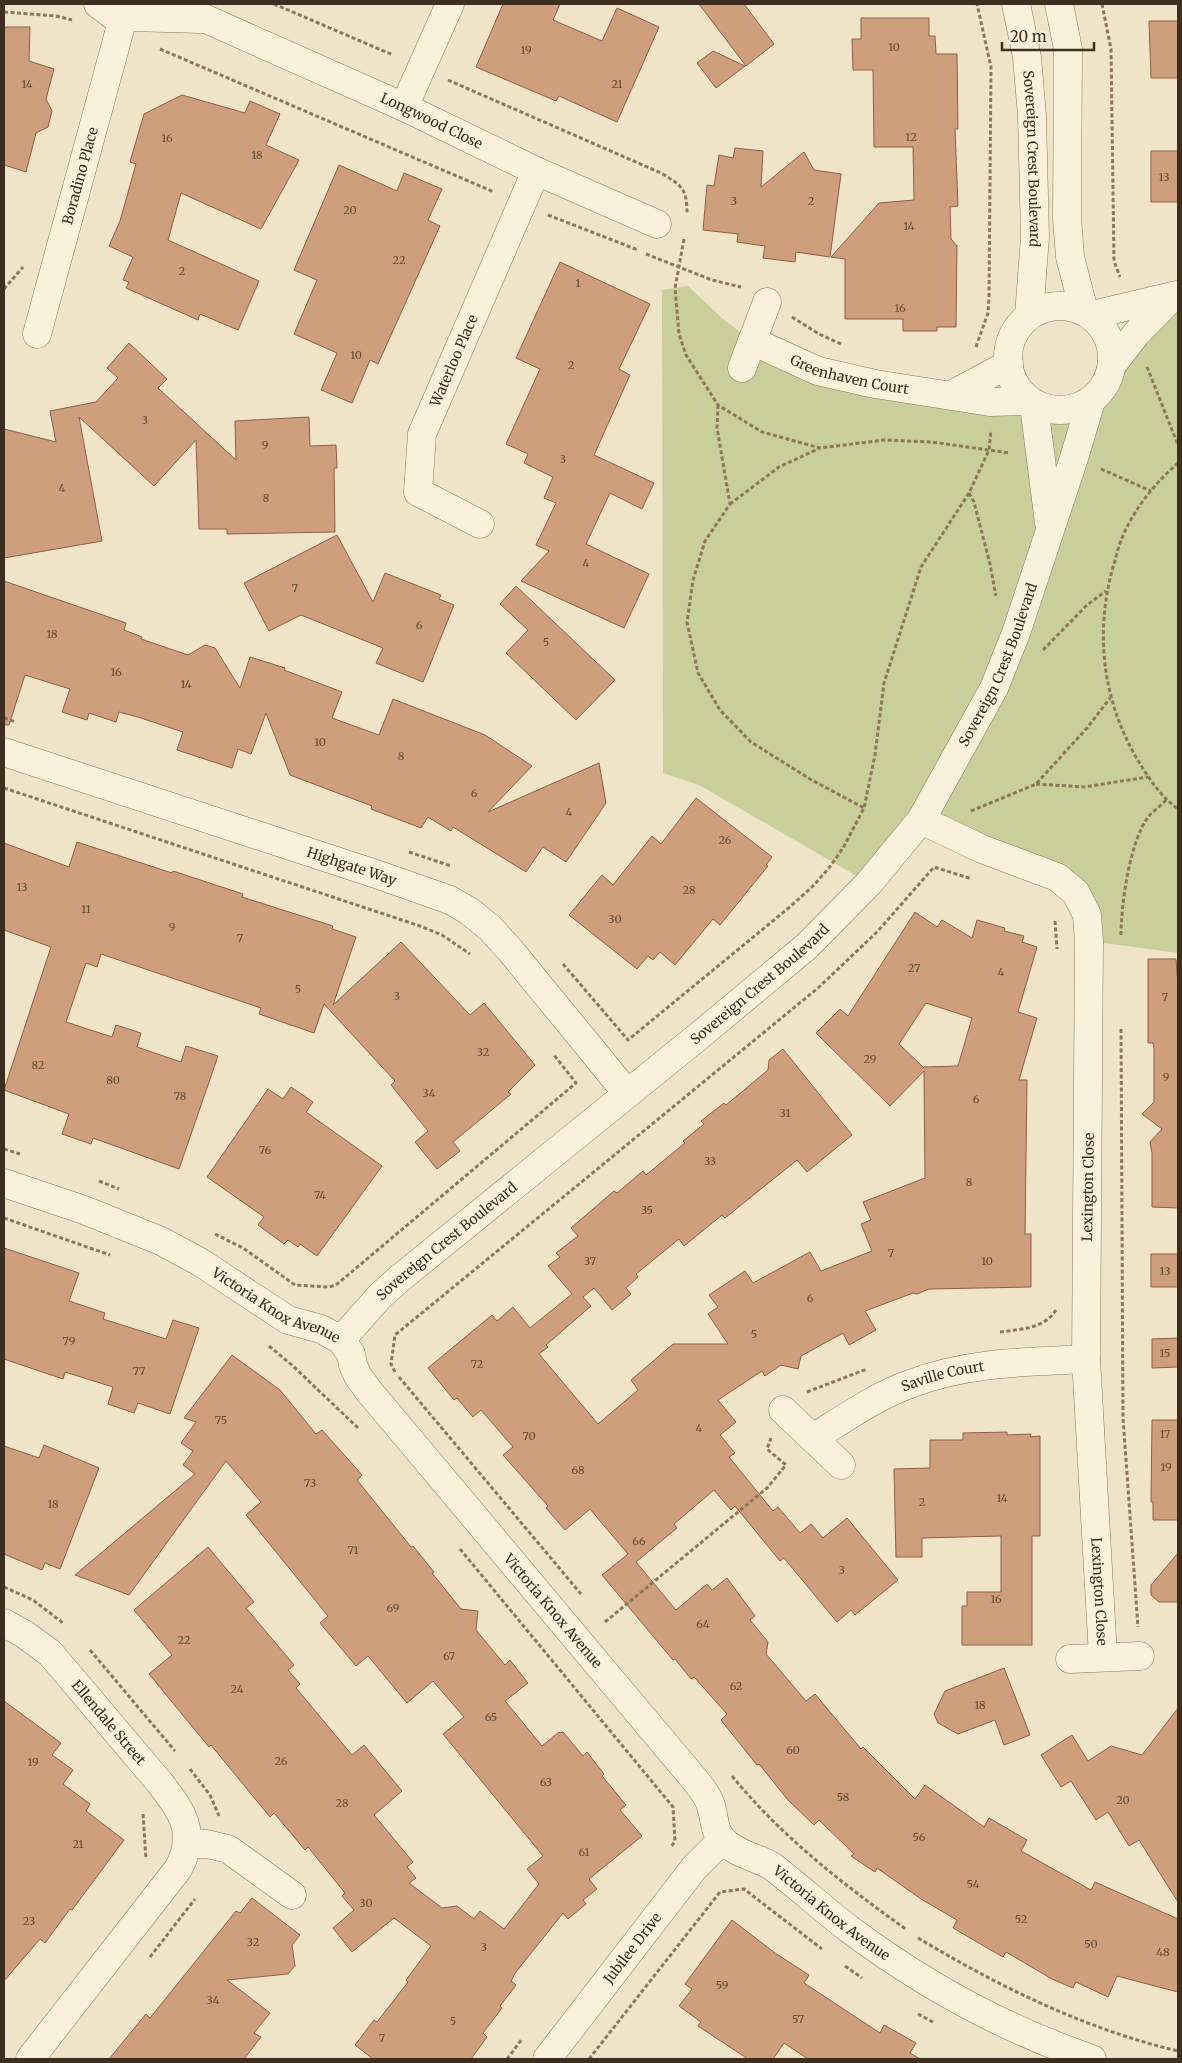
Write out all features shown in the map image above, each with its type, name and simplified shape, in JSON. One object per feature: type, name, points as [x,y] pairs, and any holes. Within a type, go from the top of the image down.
[{"type":"street","name":"Longwood Close","points":[[176,4],[404,107],[536,171],[657,224]]},
{"type":"street","points":[[404,107],[450,4]]},
{"type":"street","name":"Sovereign Crest Boulevard","points":[[1016,4],[1027,57],[1032,116],[1035,237],[1029,315]]},
{"type":"street","points":[[1059,4],[1068,49],[1067,218],[1070,257],[1088,313],[1104,330],[1112,348],[1112,365]]},
{"type":"street","points":[[90,13],[115,17],[131,13]]},
{"type":"street","name":"Longwood Close","points":[[131,13],[206,19]]},
{"type":"street","name":"Boradino Place","points":[[37,334],[131,13]]},
{"type":"street","name":"Waterloo Place","points":[[480,524],[418,492],[422,434],[536,171]]},
{"type":"street","points":[[1175,296],[1136,334],[1112,365],[1104,387],[1091,401],[1072,410],[1054,411],[1031,403],[1013,379],[1009,364],[1008,346],[1015,329],[1029,315],[1048,306],[1068,306],[1088,313],[1175,296]]},
{"type":"street","points":[[742,368],[767,302]]},
{"type":"street","name":"Greenhaven Court","points":[[752,341],[818,371],[901,390],[951,394],[990,402],[1031,403]]},
{"type":"street","points":[[951,394],[1009,364]]},
{"type":"street","name":"Sovereign Crest Boulevard","points":[[341,1340],[389,1288],[807,946],[868,883],[921,820],[994,688],[1016,633],[1091,401]]},
{"type":"street","name":"Sovereign Crest Boulevard","points":[[1031,403],[1041,458],[1050,529]]},
{"type":"street","name":"Highgate Way","points":[[4,752],[450,900],[469,911],[490,928],[627,1092]]},
{"type":"street","name":"Lexington Close","points":[[921,820],[982,849],[1057,877],[1076,893],[1087,915],[1089,968],[1086,1360],[1103,1656]]},
{"type":"street","name":"Victoria Knox Avenue","points":[[4,1183],[84,1210],[161,1241],[200,1262],[288,1320],[321,1329],[341,1340],[352,1354],[353,1365],[368,1390],[695,1780],[707,1796],[712,1809],[714,1825],[722,1840],[736,1850],[773,1867],[850,1930],[918,1978],[996,2020],[1092,2059]]},
{"type":"street","name":"Saville Court","points":[[813,1438],[860,1408],[908,1384],[935,1375],[996,1364],[1086,1360]]},
{"type":"street","points":[[783,1410],[841,1465]]},
{"type":"street","name":"Ellendale Street","points":[[4,1623],[24,1634],[50,1653],[160,1783],[183,1818],[188,1844]]},
{"type":"street","name":"Lexington Close","points":[[1070,1659],[1103,1656],[1140,1656]]},
{"type":"street","name":"Jubilee Drive","points":[[546,2059],[694,1868],[722,1840]]},
{"type":"street","points":[[30,2059],[178,1869],[185,1856],[188,1844],[206,1844],[228,1849],[292,1896]]},
{"type":"path","points":[[274,4],[393,56]]},
{"type":"path","points":[[974,352],[988,313],[990,244],[991,67],[977,4]]},
{"type":"path","points":[[1102,4],[1111,49],[1114,261],[1120,278]]},
{"type":"path","points":[[4,12],[56,16],[90,13]]},
{"type":"path","points":[[159,48],[495,192]]},
{"type":"path","points":[[447,79],[652,169],[676,182],[684,190],[687,199],[686,224]]},
{"type":"path","points":[[545,214],[712,280],[739,286],[819,334],[847,346]]},
{"type":"path","points":[[684,232],[680,267],[675,288],[679,334],[686,356],[718,405],[762,432],[820,448]]},
{"type":"path","points":[[1145,360],[1178,444]]},
{"type":"path","points":[[718,405],[717,428],[730,504]]},
{"type":"path","points":[[628,1040],[813,886],[843,848],[864,808],[875,755],[880,702],[899,633],[921,567],[969,493],[990,450],[992,425]]},
{"type":"path","points":[[864,808],[810,779],[751,742],[720,710],[698,673],[687,622],[693,580],[706,541],[730,504],[779,467],[820,448],[884,440],[932,442],[1041,458]]},
{"type":"path","points":[[1074,458],[1152,490]]},
{"type":"path","points":[[1178,463],[1152,490],[1133,516],[1121,539],[1107,591],[1104,628],[1104,664],[1110,697],[1116,716],[1130,747],[1148,777],[1166,800],[1178,809]]},
{"type":"path","points":[[969,493],[976,509],[990,564],[996,598]]},
{"type":"path","points":[[1039,654],[1070,622],[1107,591]]},
{"type":"path","points":[[1036,784],[1087,728],[1110,697]]},
{"type":"path","points":[[968,812],[1036,784],[1084,786],[1148,777]]},
{"type":"path","points":[[4,788],[420,926],[448,939],[474,957]]},
{"type":"path","points":[[1120,938],[1121,909],[1140,831],[1149,816],[1166,800]]},
{"type":"path","points":[[586,1600],[394,1371],[391,1364],[394,1335],[818,988],[877,932],[934,867],[980,882]]},
{"type":"path","points":[[1054,918],[1057,958]]},
{"type":"path","points":[[1120,1024],[1123,1418],[1140,1656]]},
{"type":"path","points":[[341,1279],[576,1082],[553,1053]]},
{"type":"path","points":[[4,1218],[115,1257]]},
{"type":"path","points":[[991,1333],[1039,1326],[1050,1319],[1057,1308]]},
{"type":"path","points":[[267,1344],[293,1366],[362,1432]]},
{"type":"path","points":[[605,1622],[766,1488],[786,1465],[767,1449],[783,1410],[797,1396],[871,1367]]},
{"type":"path","points":[[454,1542],[673,1807],[675,1841],[670,1847],[675,1850]]},
{"type":"path","points":[[598,1615],[611,1629]]},
{"type":"path","points":[[730,1774],[772,1822],[834,1875],[907,1931]]},
{"type":"path","points":[[138,1808],[144,1815],[146,1859],[141,1866]]},
{"type":"path","points":[[589,2059],[720,1892]]},
{"type":"path","points":[[915,1936],[965,1966],[1022,1996],[1091,2024],[1178,2051]]},
{"type":"green space","points":[[688,286],[723,319],[752,341],[800,363],[1027,401],[1054,411],[1072,410],[1091,401],[1104,387],[1112,365],[1178,294],[1178,953],[1089,941],[1076,893],[921,820],[869,883],[699,785],[663,773],[662,290]]},
{"type":"building","points":[[503,4],[560,4],[553,20],[602,41],[617,8],[659,27],[617,122],[559,96],[556,101],[476,67]]},
{"type":"building","points":[[699,4],[744,4],[774,44],[746,66]]},
{"type":"building","points":[[861,18],[929,18],[929,36],[935,36],[936,54],[957,54],[958,129],[955,129],[958,206],[950,207],[951,239],[957,246],[956,327],[937,327],[937,331],[903,331],[903,319],[845,319],[845,259],[831,257],[879,203],[914,200],[913,147],[874,147],[873,70],[853,70],[852,39],[861,39]]},
{"type":"building","points":[[1149,21],[1178,21],[1178,78],[1151,78]]},
{"type":"building","points":[[4,27],[30,27],[29,61],[54,69],[46,99],[52,111],[48,127],[36,133],[26,172],[4,165]]},
{"type":"building","points":[[713,51],[745,66],[716,88],[697,63]]},
{"type":"building","points":[[182,95],[245,113],[250,101],[280,114],[266,145],[299,160],[261,229],[181,193],[168,240],[259,281],[238,330],[200,314],[198,320],[126,288],[129,282],[123,280],[133,257],[109,246],[120,221],[136,164],[130,162],[144,114]]},
{"type":"building","points":[[735,148],[763,151],[761,187],[804,152],[814,170],[841,174],[830,257],[796,252],[795,262],[763,258],[765,246],[737,242],[738,234],[703,230],[707,185],[714,186],[719,155],[733,158]]},
{"type":"building","points":[[1151,151],[1178,151],[1178,202],[1151,202]]},
{"type":"building","points":[[339,165],[397,191],[404,173],[442,189],[428,220],[440,226],[378,364],[370,360],[352,403],[321,390],[337,353],[294,334],[317,280],[294,270]]},
{"type":"building","points":[[560,262],[650,304],[619,369],[630,375],[594,455],[654,483],[642,509],[610,493],[586,544],[649,574],[624,628],[521,581],[549,551],[536,545],[556,503],[544,498],[553,477],[524,463],[528,454],[506,444],[540,369],[516,358]]},
{"type":"building","points":[[129,343],[167,379],[158,388],[236,460],[235,421],[309,417],[310,446],[336,445],[337,468],[334,468],[335,532],[227,534],[227,529],[199,529],[196,440],[154,486],[79,417],[102,541],[4,558],[4,429],[56,442],[50,411],[96,402],[118,378],[107,368]]},
{"type":"building","points":[[337,535],[373,602],[385,573],[441,595],[439,599],[454,605],[423,682],[376,663],[383,648],[301,615],[269,631],[244,583]]},
{"type":"building","points":[[4,581],[126,623],[124,630],[142,637],[141,639],[188,655],[205,645],[215,648],[240,688],[250,657],[285,668],[284,670],[342,692],[332,718],[379,735],[393,699],[485,735],[532,766],[488,812],[599,763],[606,803],[566,862],[543,847],[526,872],[453,827],[451,831],[428,817],[421,828],[371,809],[372,806],[290,775],[266,713],[251,754],[238,749],[232,768],[177,750],[183,732],[138,717],[119,712],[116,722],[89,713],[87,720],[62,712],[70,689],[25,675],[9,725],[4,725]]},
{"type":"building","points":[[516,586],[615,680],[576,720],[506,653],[528,630],[500,604]]},
{"type":"building","points":[[696,798],[772,857],[766,865],[768,866],[720,925],[713,919],[675,965],[660,952],[653,960],[648,956],[637,969],[569,915],[602,875],[613,885],[652,836],[661,844]]},
{"type":"building","points":[[77,842],[243,894],[242,897],[333,926],[332,929],[356,937],[333,1005],[401,942],[470,1015],[484,1003],[535,1065],[508,1092],[511,1094],[453,1142],[460,1151],[437,1169],[415,1142],[428,1131],[391,1085],[395,1081],[324,1004],[314,1033],[259,1014],[261,1008],[101,954],[97,967],[86,963],[66,1022],[112,1037],[116,1025],[141,1033],[137,1047],[181,1062],[186,1046],[218,1056],[179,1169],[93,1138],[91,1144],[62,1134],[69,1114],[4,1090],[51,947],[4,930],[4,843],[69,867]]},
{"type":"building","points":[[915,912],[937,927],[942,920],[972,938],[977,920],[1005,928],[1004,931],[1024,936],[1022,942],[1037,947],[1018,1012],[1037,1018],[1019,1080],[1027,1080],[1025,1234],[1031,1234],[1031,1287],[929,1289],[917,1294],[913,1293],[865,1311],[876,1330],[849,1345],[843,1333],[801,1356],[798,1369],[781,1365],[765,1376],[762,1371],[718,1400],[736,1422],[720,1435],[735,1453],[729,1457],[773,1511],[778,1507],[800,1533],[811,1524],[823,1538],[847,1518],[898,1580],[855,1615],[851,1610],[837,1622],[784,1558],[780,1561],[735,1506],[731,1510],[714,1490],[674,1524],[677,1528],[636,1562],[676,1610],[707,1584],[712,1590],[727,1578],[755,1616],[750,1620],[768,1642],[766,1654],[806,1701],[815,1694],[861,1749],[863,1747],[915,1799],[925,1785],[984,1827],[989,1818],[1027,1840],[1021,1851],[1091,1890],[1095,1882],[1178,1919],[1178,1992],[1117,1976],[1108,1997],[1076,1982],[1073,1988],[1052,1979],[1006,1952],[1003,1957],[953,1928],[957,1920],[921,1899],[877,1868],[875,1872],[851,1856],[854,1854],[819,1820],[814,1825],[788,1800],[721,1720],[727,1714],[694,1677],[691,1679],[675,1659],[673,1660],[602,1575],[628,1554],[590,1509],[565,1530],[546,1508],[548,1506],[503,1455],[513,1447],[481,1410],[473,1417],[457,1398],[454,1400],[428,1368],[492,1315],[497,1321],[513,1307],[530,1328],[572,1294],[548,1266],[560,1257],[556,1253],[578,1236],[571,1228],[614,1191],[617,1193],[643,1171],[646,1175],[685,1143],[683,1141],[704,1124],[701,1121],[724,1103],[726,1105],[768,1070],[769,1060],[783,1049],[852,1135],[807,1172],[797,1160],[725,1218],[722,1215],[684,1246],[679,1239],[636,1274],[638,1277],[626,1288],[631,1294],[612,1310],[594,1288],[583,1297],[591,1306],[546,1345],[548,1347],[539,1354],[598,1424],[638,1390],[631,1380],[673,1344],[728,1344],[708,1314],[718,1307],[709,1295],[745,1271],[753,1283],[810,1252],[821,1271],[872,1251],[861,1224],[871,1220],[863,1202],[925,1178],[924,1071],[890,1106],[816,1033],[840,1009],[848,1016]],"holes":[[[926,1003],[972,1018],[958,1066],[924,1068],[899,1044]]]},
{"type":"building","points":[[1148,959],[1176,959],[1178,986],[1178,1208],[1152,1207],[1152,1153],[1150,1142],[1162,1129],[1142,1114],[1154,1102],[1154,1048],[1153,1043],[1148,1043]]},
{"type":"building","points":[[291,1087],[313,1102],[306,1112],[382,1166],[317,1256],[300,1244],[298,1247],[288,1240],[284,1244],[258,1225],[264,1217],[207,1177],[268,1089],[283,1099]]},
{"type":"building","points":[[4,1248],[79,1273],[69,1301],[105,1313],[103,1319],[166,1339],[173,1320],[199,1328],[170,1414],[138,1403],[134,1413],[108,1404],[113,1387],[65,1372],[63,1379],[4,1359]]},
{"type":"building","points":[[1151,1254],[1178,1254],[1178,1287],[1151,1287]]},
{"type":"building","points":[[1178,1338],[1178,1367],[1152,1368],[1152,1339]]},
{"type":"building","points":[[232,1355],[280,1390],[316,1434],[322,1430],[362,1475],[357,1480],[411,1547],[413,1546],[434,1572],[432,1573],[461,1609],[478,1611],[476,1630],[505,1665],[510,1660],[528,1683],[505,1701],[542,1746],[559,1732],[563,1732],[583,1756],[587,1752],[604,1774],[602,1776],[626,1805],[620,1810],[642,1836],[589,1879],[597,1889],[583,1900],[586,1904],[568,1919],[563,1913],[516,1972],[511,1981],[516,1985],[483,2033],[487,2037],[471,2059],[373,2059],[355,2045],[374,2020],[377,2022],[408,1982],[406,1980],[431,1946],[394,1918],[352,1952],[333,1928],[354,1910],[342,1896],[345,1893],[308,1847],[305,1850],[274,1813],[270,1817],[149,1674],[172,1655],[134,1610],[208,1547],[254,1602],[246,1608],[294,1665],[288,1670],[300,1684],[296,1688],[352,1755],[364,1745],[402,1791],[374,1815],[413,1862],[407,1867],[416,1878],[409,1883],[442,1908],[457,1906],[474,1919],[480,1911],[504,1929],[539,1884],[527,1869],[543,1856],[443,1734],[464,1717],[433,1681],[407,1703],[368,1656],[356,1666],[320,1623],[328,1616],[246,1515],[261,1502],[226,1461],[129,1595],[75,1575],[195,1474],[183,1465],[193,1451],[181,1443],[196,1422],[184,1418]]},
{"type":"building","points":[[1152,1420],[1178,1420],[1178,1520],[1153,1520],[1153,1502],[1151,1502]]},
{"type":"building","points":[[1007,1432],[1007,1435],[1031,1434],[1030,1437],[1040,1436],[1040,1536],[1032,1536],[1032,1645],[962,1645],[962,1606],[967,1606],[967,1592],[1001,1592],[1001,1536],[922,1538],[922,1557],[896,1557],[894,1469],[930,1468],[930,1440],[963,1440],[963,1433]]},
{"type":"building","points":[[44,1445],[99,1468],[60,1569],[45,1563],[42,1570],[4,1554],[4,1446],[39,1458]]},
{"type":"building","points":[[1178,1553],[1178,1602],[1159,1602],[1151,1595],[1151,1585]]},
{"type":"building","points":[[1004,1668],[1030,1735],[1004,1745],[995,1720],[958,1734],[938,1723],[934,1714],[945,1691]]},
{"type":"building","points":[[4,1701],[61,1743],[52,1755],[73,1770],[63,1784],[90,1804],[86,1811],[124,1840],[45,1943],[40,1939],[4,1981]]},
{"type":"building","points":[[1178,1708],[1178,1902],[1139,1840],[1129,1846],[1108,1812],[1096,1820],[1071,1781],[1061,1787],[1041,1755],[1072,1735],[1088,1761],[1111,1746],[1142,1755]]},
{"type":"building","points":[[252,1898],[300,1935],[292,1945],[295,1966],[288,1974],[227,1980],[270,2013],[254,2033],[261,2037],[244,2059],[109,2059],[146,2014],[150,2018],[236,1911],[240,1913]]},
{"type":"building","points":[[732,1920],[775,1953],[809,1975],[804,1983],[880,2033],[884,2025],[916,2043],[910,2053],[920,2059],[808,2059],[784,2043],[773,2059],[748,2059],[698,2026],[701,2022],[679,2006],[692,1989],[685,1984]]}]
